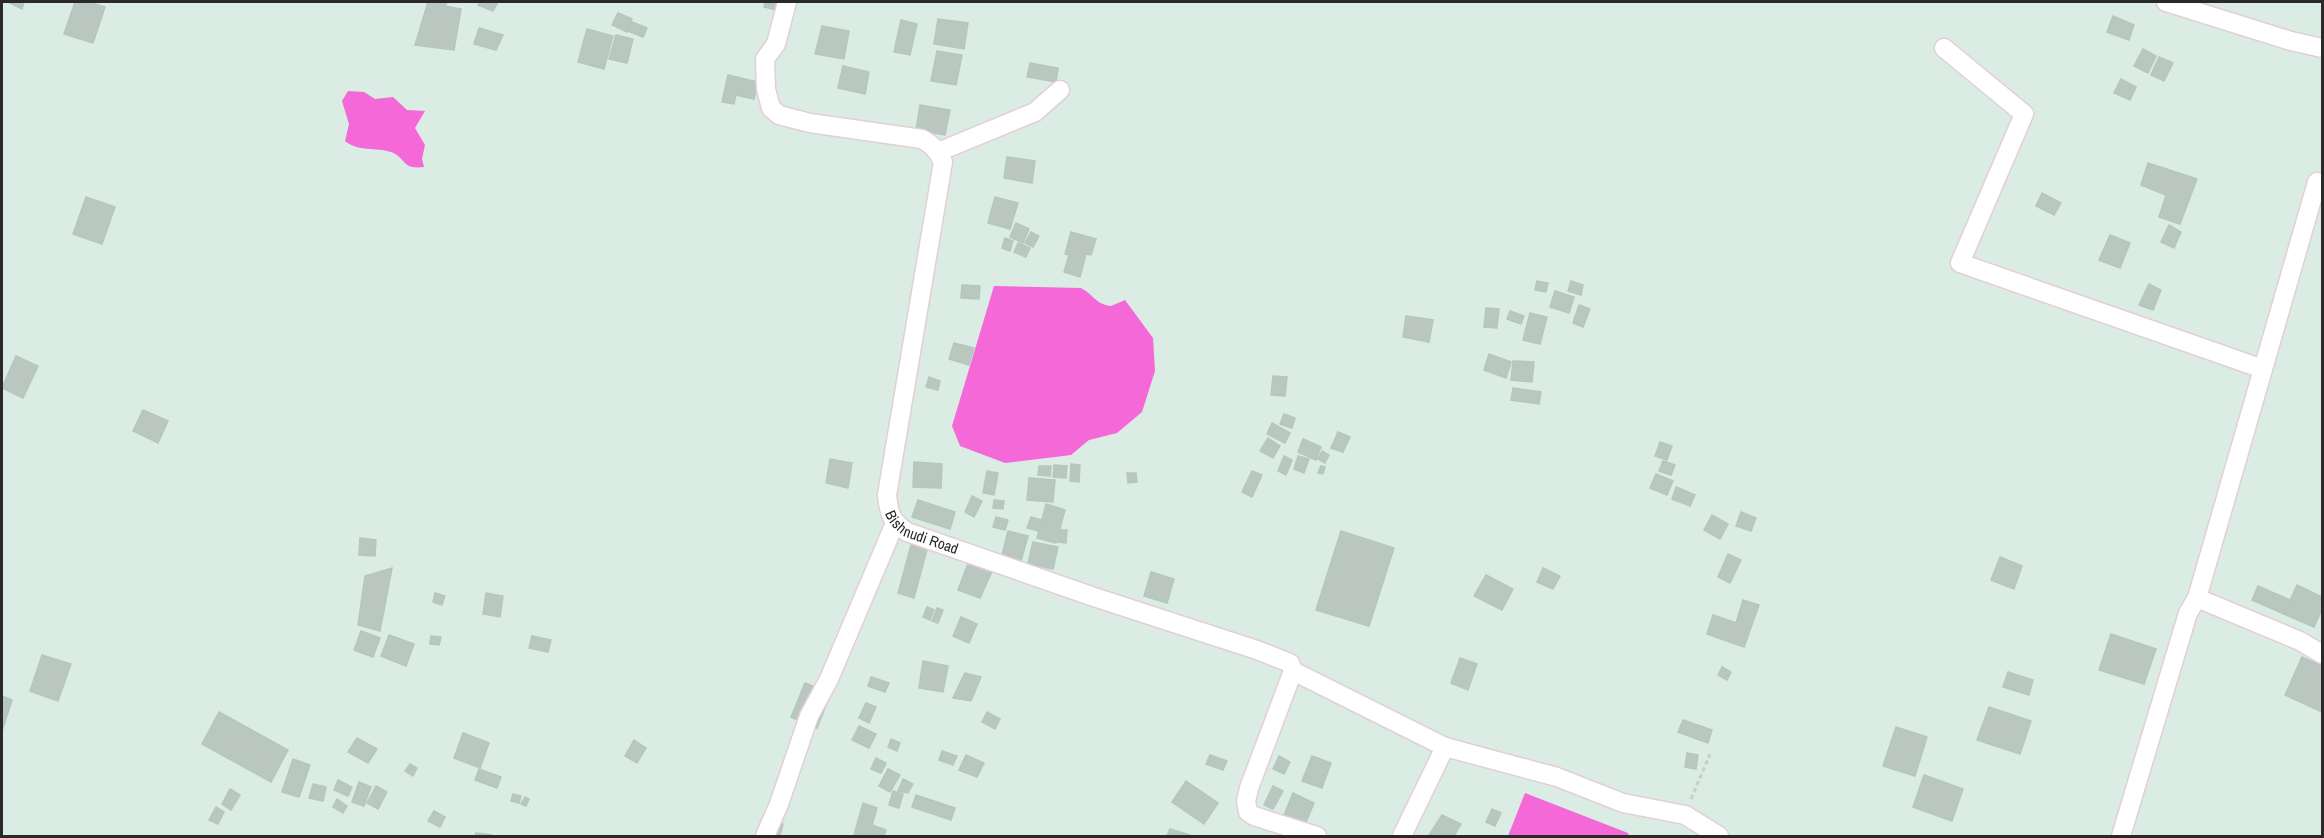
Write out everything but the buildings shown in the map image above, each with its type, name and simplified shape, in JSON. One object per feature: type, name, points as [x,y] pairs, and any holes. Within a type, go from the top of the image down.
[{"type":"street","points":[[787,2],[776,44],[765,60],[766,89],[771,108],[779,115],[810,123],[922,139],[938,152],[1035,112],[1060,90]]},
{"type":"street","points":[[2166,2],[2291,41],[2322,48]]},
{"type":"street","points":[[1944,48],[2024,114],[1960,263],[2263,369]]},
{"type":"street","name":"Bishnudi Road","points":[[938,152],[943,162],[887,495],[895,524],[907,532],[1280,658],[1290,663],[1293,671],[1445,747],[1557,777],[1623,803],[1685,815]]},
{"type":"street","points":[[2121,837],[2188,612],[2197,598],[2317,182]]},
{"type":"street","points":[[765,837],[779,804],[809,716],[829,679],[895,524]]},
{"type":"street","points":[[2197,598],[2300,641],[2322,654]]},
{"type":"street","points":[[1293,671],[1249,788],[1246,807],[1248,813],[1254,816],[1317,837]]},
{"type":"street","points":[[1402,837],[1445,747]]},
{"type":"street","points":[[1685,815],[1719,837]]},
{"type":"path","points":[[1685,815],[1710,754]]},
{"type":"shaded area","points":[[348,91],[364,92],[375,99],[393,97],[407,110],[425,111],[415,128],[425,145],[422,159],[424,167],[411,167],[391,152],[356,147],[345,141],[349,124],[342,101]]},
{"type":"shaded area","points":[[994,286],[1081,288],[1101,303],[1111,306],[1125,300],[1153,338],[1155,371],[1142,412],[1117,433],[1089,440],[1071,455],[1005,463],[960,446],[952,426]]},
{"type":"shaded area","points":[[1525,793],[1628,833],[1629,836],[1508,836]]}]
